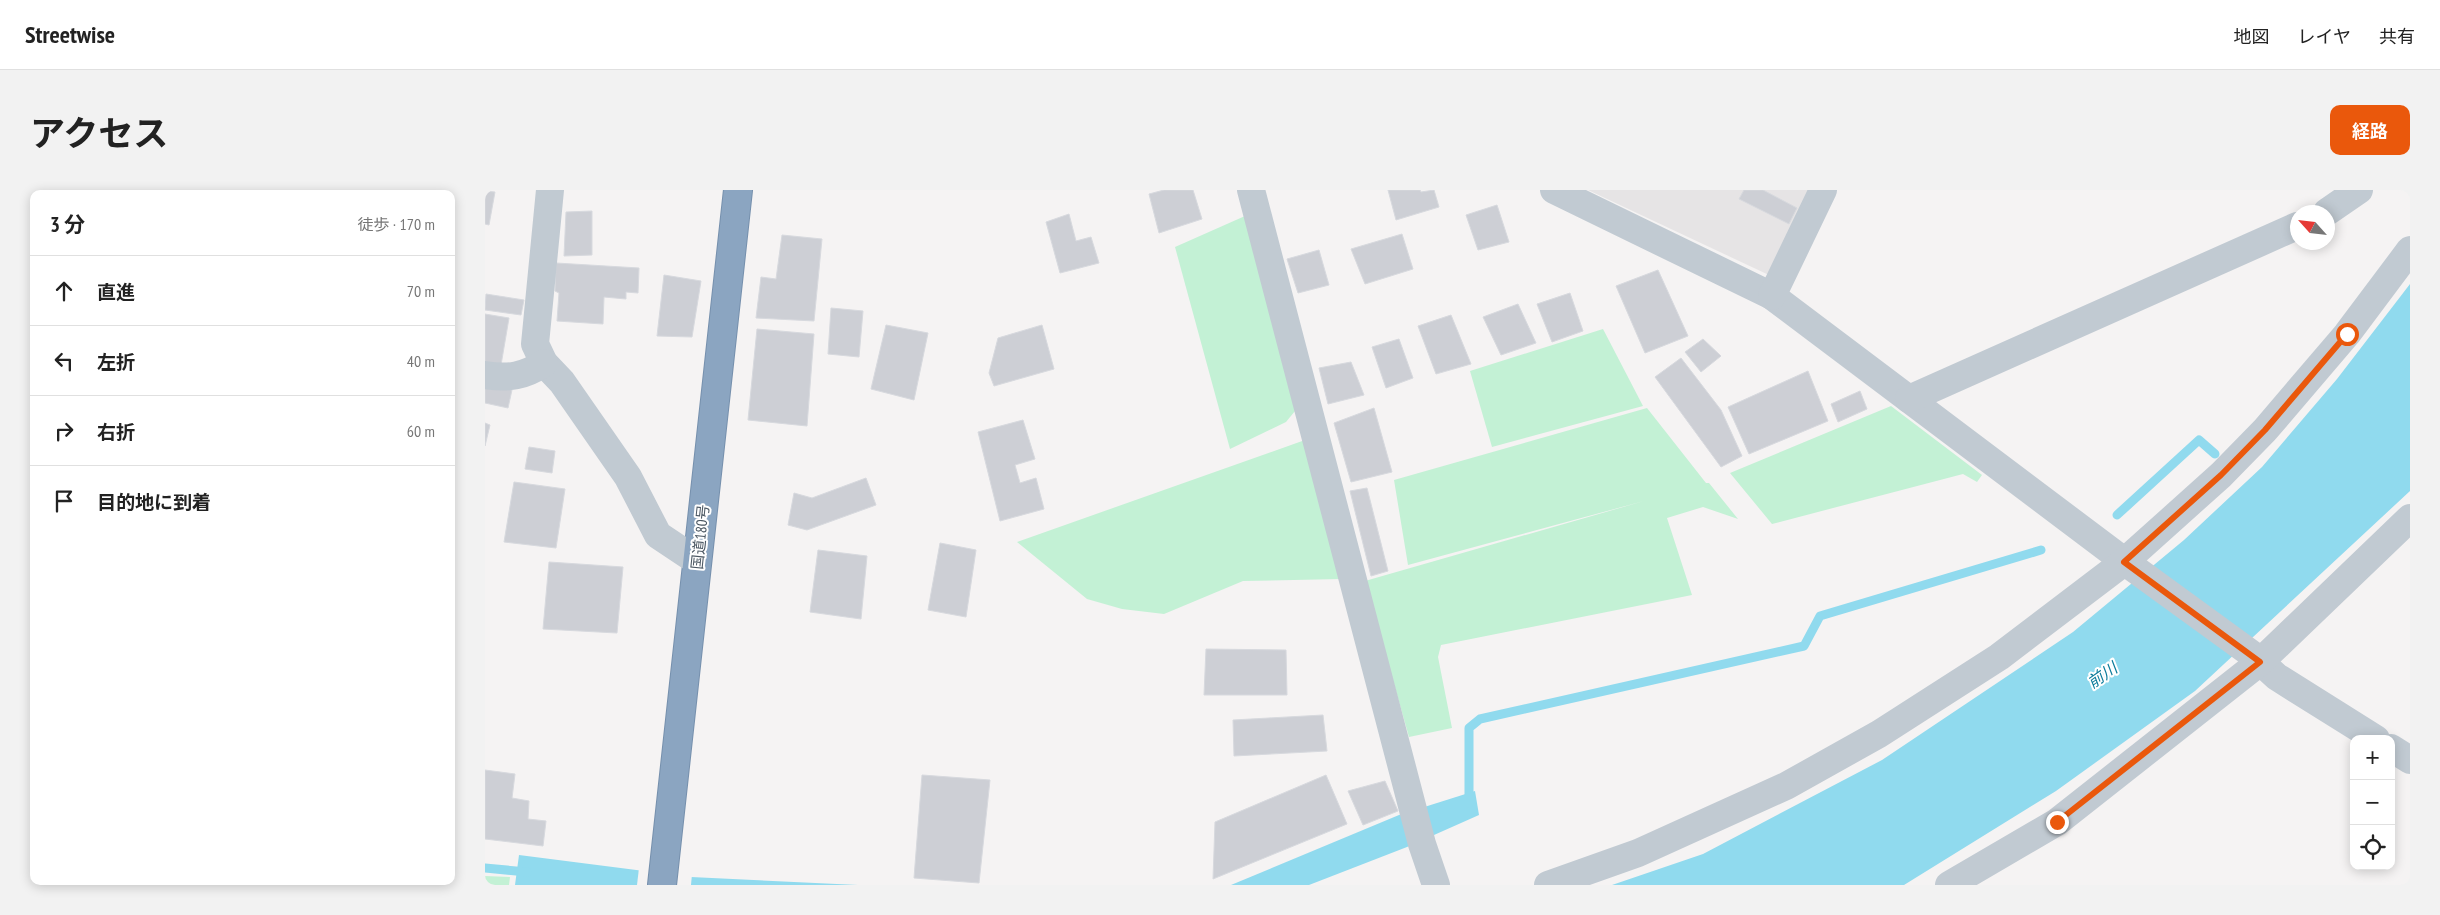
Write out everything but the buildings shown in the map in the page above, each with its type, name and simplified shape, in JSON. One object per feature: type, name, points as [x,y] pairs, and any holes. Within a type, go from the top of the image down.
[{"type":"highway","name":"国道180号","points":[[662,877],[738,190]]},
{"type":"street","points":[[550,190],[535,344],[545,363],[562,382],[628,476],[658,536],[697,561]]},
{"type":"street","points":[[1251,190],[1422,844],[1436,885]]},
{"type":"street","points":[[1554,190],[1772,296],[2257,659],[2277,677],[2370,735]]},
{"type":"street","points":[[1772,296],[1823,190]]},
{"type":"street","points":[[2335,206],[2359,190]]},
{"type":"street","points":[[1909,399],[2290,229]]},
{"type":"street","points":[[1548,885],[1647,849],[1786,786],[1879,734],[1999,657],[2128,564],[2265,430],[2347,334],[2410,250]]},
{"type":"street","points":[[485,375],[502,378],[529,373],[545,363]]},
{"type":"street","points":[[1949,885],[2057,822],[2257,659],[2410,518]]},
{"type":"street","points":[[2395,751],[2410,760]]},
{"type":"shaded area","points":[[1588,190],[1812,190],[1771,276]]},
{"type":"green space","points":[[1245,216],[1295,411],[1286,422],[1230,449],[1175,247]]},
{"type":"green space","points":[[1603,329],[1643,406],[1492,447],[1470,371]]},
{"type":"green space","points":[[1891,406],[1982,475],[1977,482],[1963,474],[1772,524],[1730,473]]},
{"type":"green space","points":[[1647,408],[1706,483],[1709,483],[1738,519],[1703,507],[1667,518],[1692,595],[1441,645],[1438,657],[1452,728],[1409,737],[1365,581],[1644,501],[1408,565],[1394,480]]},
{"type":"green space","points":[[1305,440],[1341,579],[1243,581],[1164,614],[1122,609],[1087,599],[1017,542]]},
{"type":"green space","points":[[485,876],[510,877],[509,885],[485,885]]},
{"type":"water","name":"前川","points":[[2410,284],[2410,491],[2195,691],[2056,791],[1904,885],[1612,885],[1703,854],[1882,760],[2073,632],[2184,540],[2262,467],[2337,379]]},
{"type":"water","points":[[1475,791],[1479,815],[1407,847],[1309,885],[1231,885],[1399,815]]},
{"type":"water","points":[[519,855],[691,877],[858,885],[515,885]]},
{"type":"pier","points":[[639,868],[692,874],[691,885],[637,885]]},
{"type":"waterway","points":[[2117,515],[2199,440],[2215,454]]},
{"type":"waterway","points":[[1469,803],[1469,728],[1480,719],[1804,646],[1820,616],[2041,550]]},
{"type":"waterway","points":[[485,868],[527,872]]},
{"type":"route","points":[[2057,822],[2260,662],[2124,562],[2221,475],[2265,430],[2347,334]]}]
